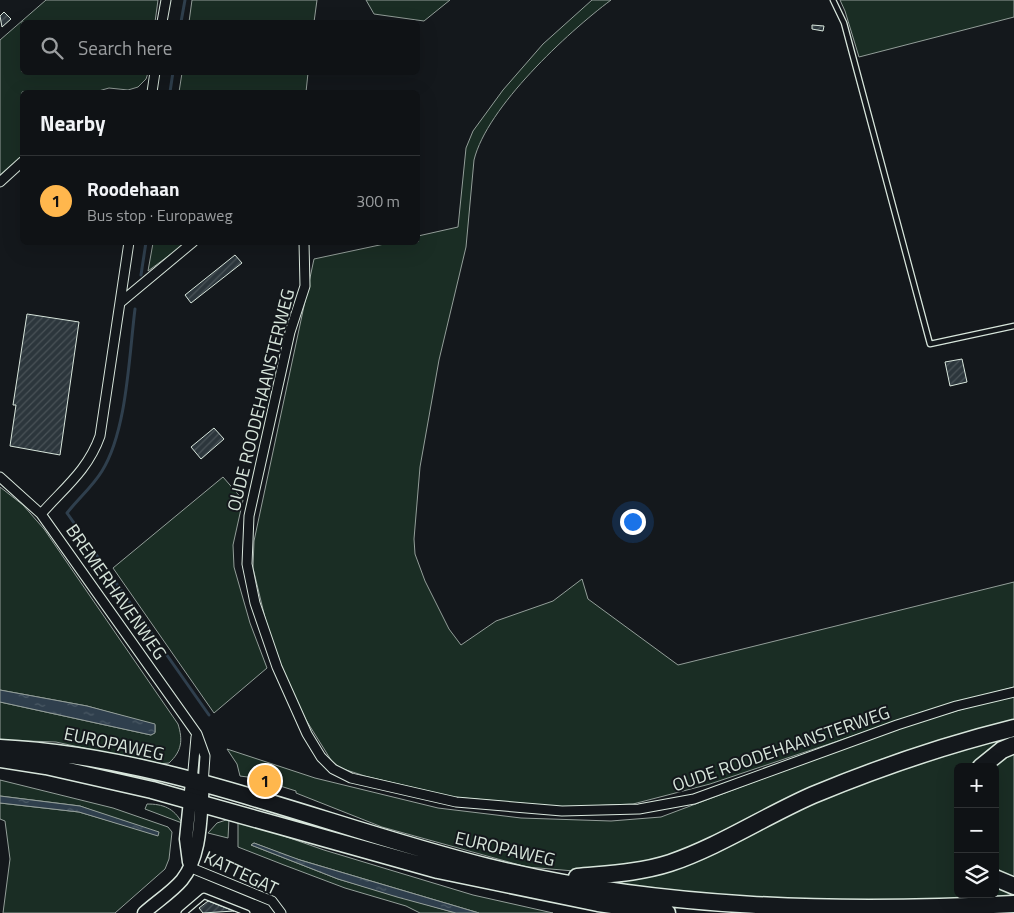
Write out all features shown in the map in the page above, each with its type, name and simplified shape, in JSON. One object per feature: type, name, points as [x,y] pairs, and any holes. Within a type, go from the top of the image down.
[{"type":"highway","points":[[547,880],[625,873],[669,863],[710,846],[812,796],[871,772],[948,746],[1014,728]]},
{"type":"highway","points":[[986,763],[1002,750],[1014,745]]},
{"type":"highway","name":"EUROPAWEG","points":[[0,748],[64,753],[198,784],[445,856],[547,880],[680,900],[774,908],[941,909],[1014,904]]},
{"type":"highway","name":"EUROPAWEG","points":[[0,759],[46,766],[196,802],[396,859],[598,903],[667,913]]},
{"type":"highway","points":[[999,880],[1014,886]]},
{"type":"highway","points":[[513,886],[574,908],[596,913]]},
{"type":"street","points":[[162,20],[166,0]]},
{"type":"street","points":[[152,90],[155,75]]},
{"type":"street","points":[[0,182],[20,164]]},
{"type":"street","points":[[41,514],[79,475],[96,446],[102,425],[130,245]]},
{"type":"street","points":[[121,302],[189,245]]},
{"type":"street","name":"OUDE ROODEHAANSTERWEG","points":[[304,245],[305,286],[290,332],[250,506],[246,556],[255,603],[277,668],[307,734],[320,757],[333,769],[351,778],[464,803],[562,811],[639,810],[694,799],[896,725],[956,706],[1014,692]]},
{"type":"street","name":"BREMERHAVENWEG","points":[[0,477],[41,514],[196,734],[205,756],[198,784]]},
{"type":"street","points":[[144,913],[180,882],[189,867],[198,842],[196,802],[198,784]]},
{"type":"street","name":"KATTEGAT","points":[[189,867],[272,901],[278,912]]},
{"type":"lane","points":[[833,0],[844,23],[930,344],[1014,326]]},
{"type":"lane","name":"KATTEGAT","points":[[184,913],[204,896],[248,913]]},
{"type":"green space","points":[[46,0],[158,0],[155,20],[23,20]]},
{"type":"green space","points":[[192,0],[317,0],[314,20],[189,20]]},
{"type":"green space","points":[[366,0],[450,0],[424,21],[374,14]]},
{"type":"green space","points":[[592,0],[611,0],[573,31],[531,72],[511,95],[482,139],[474,160],[466,247],[439,360],[420,467],[414,539],[415,554],[425,581],[449,629],[461,645],[496,621],[553,601],[582,579],[588,599],[678,665],[1014,582],[1014,687],[930,710],[710,784],[633,804],[565,807],[452,797],[365,776],[340,768],[331,760],[306,720],[284,674],[267,626],[253,568],[254,541],[314,259],[380,245],[420,245],[420,236],[458,227],[466,148],[473,131],[503,90],[543,44]]},
{"type":"green space","points":[[840,0],[1014,0],[1014,17],[859,57]]},
{"type":"green space","points":[[20,23],[20,75],[147,75],[138,87],[128,90],[109,88],[102,90],[20,90],[20,158],[0,176],[0,40]]},
{"type":"green space","points":[[182,75],[308,75],[306,90],[179,90]]},
{"type":"green space","points":[[153,245],[183,245],[148,271]]},
{"type":"green space","points":[[223,477],[243,500],[233,545],[234,567],[250,623],[267,668],[214,713],[113,568]]},
{"type":"green space","points":[[0,487],[23,505],[44,529],[178,724],[181,735],[179,750],[169,763],[158,764],[56,742],[0,740],[0,702],[151,735],[155,732],[155,725],[87,706],[0,690]]},
{"type":"green space","points":[[1014,694],[1014,724],[648,865],[574,871],[527,867],[382,827],[296,793],[296,791],[255,778],[240,776],[237,764],[227,749],[315,778],[438,808],[521,818],[611,821],[661,817],[895,729]]},
{"type":"green space","points":[[1014,732],[1014,739],[980,763],[954,763],[954,898],[973,898],[906,903],[704,897],[581,879],[619,878],[850,785]]},
{"type":"green space","points":[[1014,750],[1014,880],[999,873],[999,763],[994,763]]},
{"type":"green space","points":[[0,780],[113,808],[168,827],[172,832],[169,859],[165,869],[115,913],[3,913],[10,859],[5,821],[0,819],[0,803],[79,812],[158,835],[80,806],[0,796]]},
{"type":"green space","points":[[147,804],[158,805],[172,810],[182,823],[145,809]]},
{"type":"green space","points":[[229,819],[228,838],[208,833],[217,823]]},
{"type":"green space","points":[[238,820],[324,850],[473,895],[553,913],[479,913],[290,857],[254,843],[251,845],[338,879],[456,913],[420,913],[406,906],[345,888],[238,847]]},
{"type":"green space","points":[[999,886],[1014,892],[1013,895],[999,896]]},
{"type":"water","points":[[0,690],[87,706],[155,724],[155,733],[151,735],[0,702]]},
{"type":"water","points":[[0,796],[80,806],[159,832],[158,836],[79,812],[0,803]]},
{"type":"water","points":[[254,843],[300,860],[479,913],[456,913],[338,879],[251,845]]},
{"type":"building","points":[[4,12],[11,19],[2,27],[0,16]]},
{"type":"building","points":[[812,25],[824,26],[823,31],[812,29]]},
{"type":"building","points":[[235,255],[242,263],[191,303],[185,295]]},
{"type":"building","points":[[27,314],[79,322],[60,455],[10,446],[16,405],[13,405]]},
{"type":"building","points":[[962,359],[967,382],[950,386],[945,362]]},
{"type":"building","points":[[214,428],[224,439],[201,459],[191,447]]},
{"type":"building","points":[[208,901],[234,911],[203,913],[199,908]]},
{"type":"waterway","points":[[181,20],[185,0]]},
{"type":"waterway","points":[[170,90],[173,75]]},
{"type":"waterway","points":[[141,275],[146,245]]},
{"type":"waterway","points":[[135,309],[126,393],[117,435],[102,471],[67,513],[209,715]]},
{"type":"place","name":"Roodehaan","points":[[265,781]]}]
